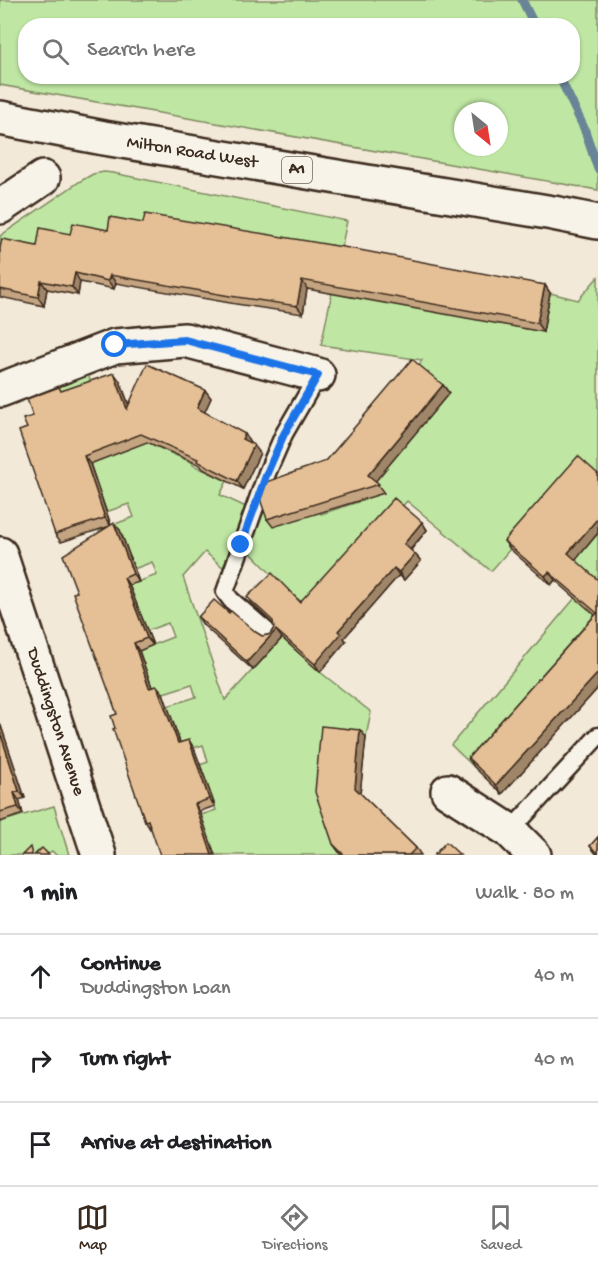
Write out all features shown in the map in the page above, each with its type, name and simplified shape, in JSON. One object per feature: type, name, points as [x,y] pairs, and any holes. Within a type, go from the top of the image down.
[{"type":"street","name":"Milton Road West","points":[[0,118],[596,222]]},
{"type":"street","points":[[0,207],[43,178]]},
{"type":"street","points":[[0,390],[115,345],[185,340],[318,375]]},
{"type":"street","name":"Duddingston Avenue","points":[[0,554],[99,855]]},
{"type":"street","points":[[448,791],[510,831],[534,855]]},
{"type":"lane","points":[[268,633],[225,592],[267,473],[284,434],[318,375]]},
{"type":"lane","points":[[510,831],[598,736]]},
{"type":"green space","points":[[0,0],[598,0],[598,190],[0,85]]},
{"type":"green space","points":[[104,172],[347,221],[340,254],[113,238],[0,285],[0,236],[79,182],[93,174]]},
{"type":"green space","points":[[340,254],[449,314],[543,332],[550,293],[578,300],[598,277],[598,477],[583,465],[491,571],[407,501],[309,608],[284,587],[247,549],[262,509],[318,507],[321,514],[358,502],[346,465],[422,360],[321,345]]},
{"type":"green space","points":[[86,369],[103,415],[155,446],[227,481],[220,495],[248,508],[225,569],[205,552],[183,577],[225,700],[282,638],[320,672],[371,712],[360,789],[360,809],[341,855],[215,855],[201,815],[216,810],[204,777],[172,775],[208,762],[203,745],[183,751],[152,711],[196,697],[192,684],[154,696],[139,650],[173,637],[168,623],[97,649],[143,621],[129,585],[157,575],[152,562],[134,569],[129,557],[111,564],[99,530],[134,517],[129,504],[106,512],[90,463],[128,449],[35,406],[29,391]]},
{"type":"green space","points":[[598,533],[598,629],[474,767],[451,745],[575,598],[574,562]]},
{"type":"green space","points":[[54,806],[69,855],[56,855],[52,851],[46,855],[40,849],[34,855],[0,855],[0,822]]},
{"type":"building","points":[[145,214],[349,248],[545,285],[537,323],[302,280],[297,306],[110,275],[108,281],[75,273],[72,287],[41,281],[38,297],[0,289],[2,239],[37,246],[40,228],[70,234],[73,223],[108,230],[110,217],[143,223]]},
{"type":"building","points":[[412,359],[443,385],[368,475],[379,484],[267,519],[260,499],[266,482],[326,461]]},
{"type":"building","points":[[147,364],[205,390],[197,408],[245,434],[242,439],[254,445],[237,481],[197,461],[198,459],[141,434],[84,456],[105,518],[55,534],[19,431],[27,428],[23,419],[33,416],[27,399],[59,387],[61,391],[114,373],[127,409]]},
{"type":"building","points":[[578,456],[598,474],[598,518],[568,553],[598,580],[598,673],[496,785],[468,758],[597,613],[549,572],[545,576],[504,541]]},
{"type":"building","points":[[394,498],[422,522],[404,544],[415,554],[399,572],[394,568],[338,631],[341,634],[315,664],[276,630],[247,662],[198,617],[214,600],[257,633],[262,636],[268,635],[274,628],[273,621],[247,597],[272,573],[300,602]]},
{"type":"building","points":[[114,523],[133,574],[124,578],[147,638],[134,643],[149,688],[157,686],[178,743],[189,740],[209,799],[195,804],[212,855],[160,855],[148,820],[145,821],[113,729],[115,728],[111,716],[117,714],[73,593],[77,592],[63,555]]},
{"type":"building","points":[[321,726],[360,730],[355,788],[416,848],[409,855],[344,855],[333,844],[315,792]]},
{"type":"building","points":[[0,732],[19,791],[14,793],[18,807],[0,812]]},
{"type":"building","points":[[598,837],[598,853],[590,846]]},
{"type":"building","points":[[446,842],[460,855],[434,855]]},
{"type":"building","points":[[30,847],[32,855],[22,855]]},
{"type":"building","points":[[42,848],[49,855],[35,855]]},
{"type":"waterway","points":[[522,0],[531,18]]},
{"type":"waterway","points":[[563,84],[584,128],[598,169]]},
{"type":"route","points":[[115,345],[185,340],[318,375],[284,434],[241,545]]}]
